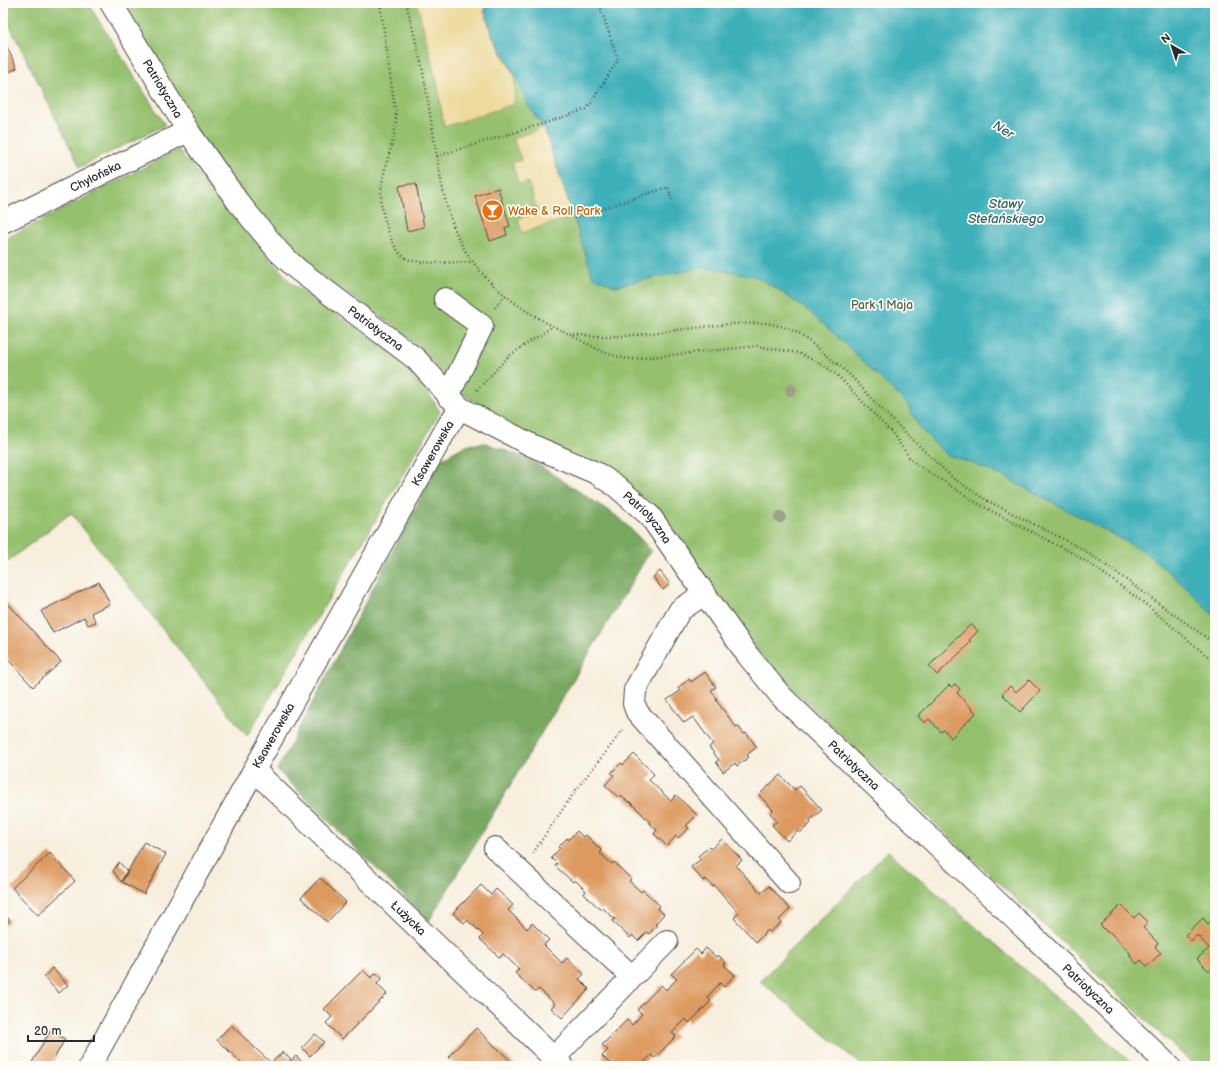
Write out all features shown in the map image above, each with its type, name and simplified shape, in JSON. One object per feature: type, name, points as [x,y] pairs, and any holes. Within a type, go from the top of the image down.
[{"type":"street","name":"Patriotyczna","points":[[112,3],[188,131],[238,202],[279,252],[297,269],[416,359],[454,402],[531,445],[596,473],[616,486],[650,516],[749,657],[781,696],[1169,1066]]},
{"type":"street","name":"Chylońska","points":[[3,222],[188,131]]},
{"type":"street","name":"Ksawerowska","points":[[90,1066],[254,770],[448,426],[470,352],[482,326],[445,299]]},
{"type":"street","points":[[704,594],[680,610],[635,690],[634,704],[637,712],[788,883]]},
{"type":"street","name":"Łużycka","points":[[254,770],[558,1062]]},
{"type":"street","points":[[495,848],[632,977]]},
{"type":"street","points":[[558,1062],[632,977],[667,941]]},
{"type":"path","points":[[380,3],[396,117],[395,131],[381,191],[384,219],[397,250],[408,260],[423,262],[472,262]]},
{"type":"path","points":[[406,3],[423,75],[443,191],[449,213],[464,248],[472,262],[488,279],[518,306],[587,344],[624,359],[757,346],[798,353],[810,358],[825,366],[838,376],[893,434],[909,457],[916,464],[982,506],[1076,555],[1096,568],[1144,603],[1215,661]]},
{"type":"path","points":[[437,156],[542,124],[587,108],[618,60],[599,3]]},
{"type":"path","points":[[574,218],[668,187],[672,200]]},
{"type":"path","points":[[568,333],[591,336],[625,336],[729,324],[767,322],[796,332],[848,373],[890,418],[954,479],[986,500],[1079,547],[1215,644]]},
{"type":"path","points":[[454,402],[509,356],[553,326]]},
{"type":"path","points":[[520,872],[575,791],[627,725]]},
{"type":"green space","points":[[3,3],[89,3],[165,125],[80,167],[9,24],[3,26]]},
{"type":"green space","name":"Park 1 Maja","points":[[126,3],[1215,3],[1215,1066],[1195,1066],[851,745],[766,663],[664,516],[649,500],[587,464],[528,435],[456,390],[427,356],[394,325],[293,258],[179,110]]},
{"type":"green space","points":[[178,150],[293,285],[410,364],[440,412],[247,736],[71,513],[3,565],[3,240]]},
{"type":"green space","points":[[486,443],[531,460],[621,519],[651,550],[429,921],[277,770],[441,459],[466,445]]},
{"type":"green space","points":[[888,851],[1136,1066],[863,1066],[760,981]]},
{"type":"sand","points":[[417,3],[476,3],[485,6],[484,10],[492,35],[515,77],[514,104],[444,127],[438,86]]},
{"type":"sand","points":[[544,128],[573,216],[522,233],[518,219],[538,212],[528,182],[519,185],[512,163],[521,160],[513,138]]},
{"type":"water","name":"Stawy Stefańskiego","points":[[487,3],[1215,3],[1215,617],[1180,582],[1144,551],[1006,478],[974,464],[947,455],[920,429],[907,404],[842,341],[807,310],[776,288],[754,276],[705,267],[615,286],[593,277],[544,128],[529,107],[516,76],[492,34],[485,11]]},
{"type":"building","points":[[3,39],[17,68],[5,74],[3,69]]},
{"type":"building","points":[[416,184],[424,227],[407,231],[399,186]]},
{"type":"building","name":"Wake & Roll Park","points":[[498,188],[510,226],[505,228],[507,235],[490,241],[475,196]]},
{"type":"building","points":[[660,571],[670,584],[663,590],[653,577]]},
{"type":"building","points":[[99,582],[110,604],[91,613],[96,622],[88,625],[84,617],[53,633],[41,611]]},
{"type":"building","points":[[3,598],[61,662],[33,687],[3,654]]},
{"type":"building","points":[[971,624],[978,631],[969,640],[971,642],[937,675],[929,666]]},
{"type":"building","points":[[705,672],[716,687],[711,690],[717,699],[716,700],[736,727],[738,726],[744,734],[746,733],[757,747],[747,755],[749,757],[737,766],[735,763],[723,772],[716,762],[719,760],[709,747],[713,744],[693,717],[684,723],[667,700],[680,691],[678,688],[689,679],[691,682]]},
{"type":"building","points":[[1029,680],[1040,691],[1020,712],[1002,694],[1010,686],[1016,692]]},
{"type":"building","points":[[955,684],[960,689],[957,693],[976,713],[951,738],[944,730],[941,732],[929,719],[924,723],[918,716],[949,685],[951,687]]},
{"type":"building","points":[[634,754],[654,774],[649,780],[671,801],[676,795],[697,815],[686,826],[689,828],[678,838],[676,836],[667,846],[654,834],[657,830],[629,801],[628,802],[620,795],[618,797],[605,785],[614,775],[611,773],[621,763],[623,765]]},
{"type":"building","points":[[780,775],[795,790],[800,786],[822,810],[809,821],[811,823],[800,833],[799,830],[787,841],[772,825],[777,821],[770,813],[773,810],[759,795]]},
{"type":"building","points":[[577,831],[583,837],[586,835],[602,851],[600,853],[612,864],[614,862],[631,879],[629,881],[641,892],[643,890],[660,906],[657,908],[664,914],[649,934],[647,932],[638,941],[632,935],[630,938],[612,921],[615,919],[603,908],[601,910],[584,894],[586,891],[575,880],[573,882],[555,866],[557,864],[551,858],[560,848],[558,847]]},
{"type":"building","points":[[722,839],[742,860],[736,866],[761,893],[769,886],[790,909],[779,920],[781,923],[770,932],[768,930],[756,942],[734,918],[739,913],[714,885],[713,887],[706,879],[703,881],[691,867],[701,859],[698,856],[709,847],[711,849]]},
{"type":"building","points":[[144,842],[166,854],[144,894],[122,882]]},
{"type":"building","points":[[50,853],[75,881],[38,915],[12,888]]},
{"type":"building","points":[[119,862],[127,871],[121,882],[113,871]]},
{"type":"building","points":[[320,878],[346,902],[327,922],[301,898]]},
{"type":"building","points":[[481,885],[491,895],[496,889],[513,905],[508,910],[527,929],[532,923],[549,940],[544,945],[562,963],[567,958],[584,974],[579,979],[589,989],[562,1018],[551,1008],[555,1004],[539,989],[535,992],[515,973],[519,969],[503,954],[500,958],[480,939],[483,935],[475,927],[467,920],[464,923],[453,913]]},
{"type":"building","points":[[1121,905],[1134,918],[1139,913],[1148,922],[1143,928],[1158,943],[1155,947],[1161,953],[1147,966],[1141,960],[1137,964],[1129,955],[1131,954],[1110,932],[1108,933],[1100,925]]},
{"type":"building","points":[[3,912],[10,921],[3,927]]},
{"type":"building","points":[[1203,918],[1208,924],[1215,918],[1215,965],[1209,971],[1197,959],[1209,948],[1197,935],[1191,941],[1185,935]]},
{"type":"building","points":[[706,948],[716,957],[718,955],[726,963],[724,965],[735,975],[724,987],[720,983],[707,997],[711,1001],[689,1023],[686,1019],[672,1033],[676,1036],[655,1058],[651,1055],[641,1066],[612,1066],[602,1056],[608,1050],[602,1045],[627,1020],[632,1025],[637,1020],[642,1014],[637,1010],[661,985],[666,990],[677,979],[671,974],[696,949],[701,954]]},
{"type":"building","points":[[52,968],[68,985],[59,993],[44,977]]},
{"type":"building","points":[[363,970],[371,978],[376,973],[382,978],[377,984],[387,994],[342,1039],[326,1023],[332,1017],[324,1009]]},
{"type":"building","points":[[231,1025],[274,1066],[245,1066],[217,1040]]},
{"type":"building","points":[[476,1028],[516,1066],[457,1066],[448,1057]]},
{"type":"building","points":[[50,1031],[65,1039],[50,1066],[30,1066]]},
{"type":"building","points":[[315,1034],[324,1042],[310,1056],[302,1048]]},
{"type":"building","points":[[283,1052],[291,1059],[284,1066],[278,1066],[273,1061]]},
{"type":"building","points":[[296,1056],[306,1066],[286,1066]]},
{"type":"place","name":"Wake & Roll Park","points":[[493,211]]},
{"type":"water label","name":"Ner","points":[[1004,129]]}]
